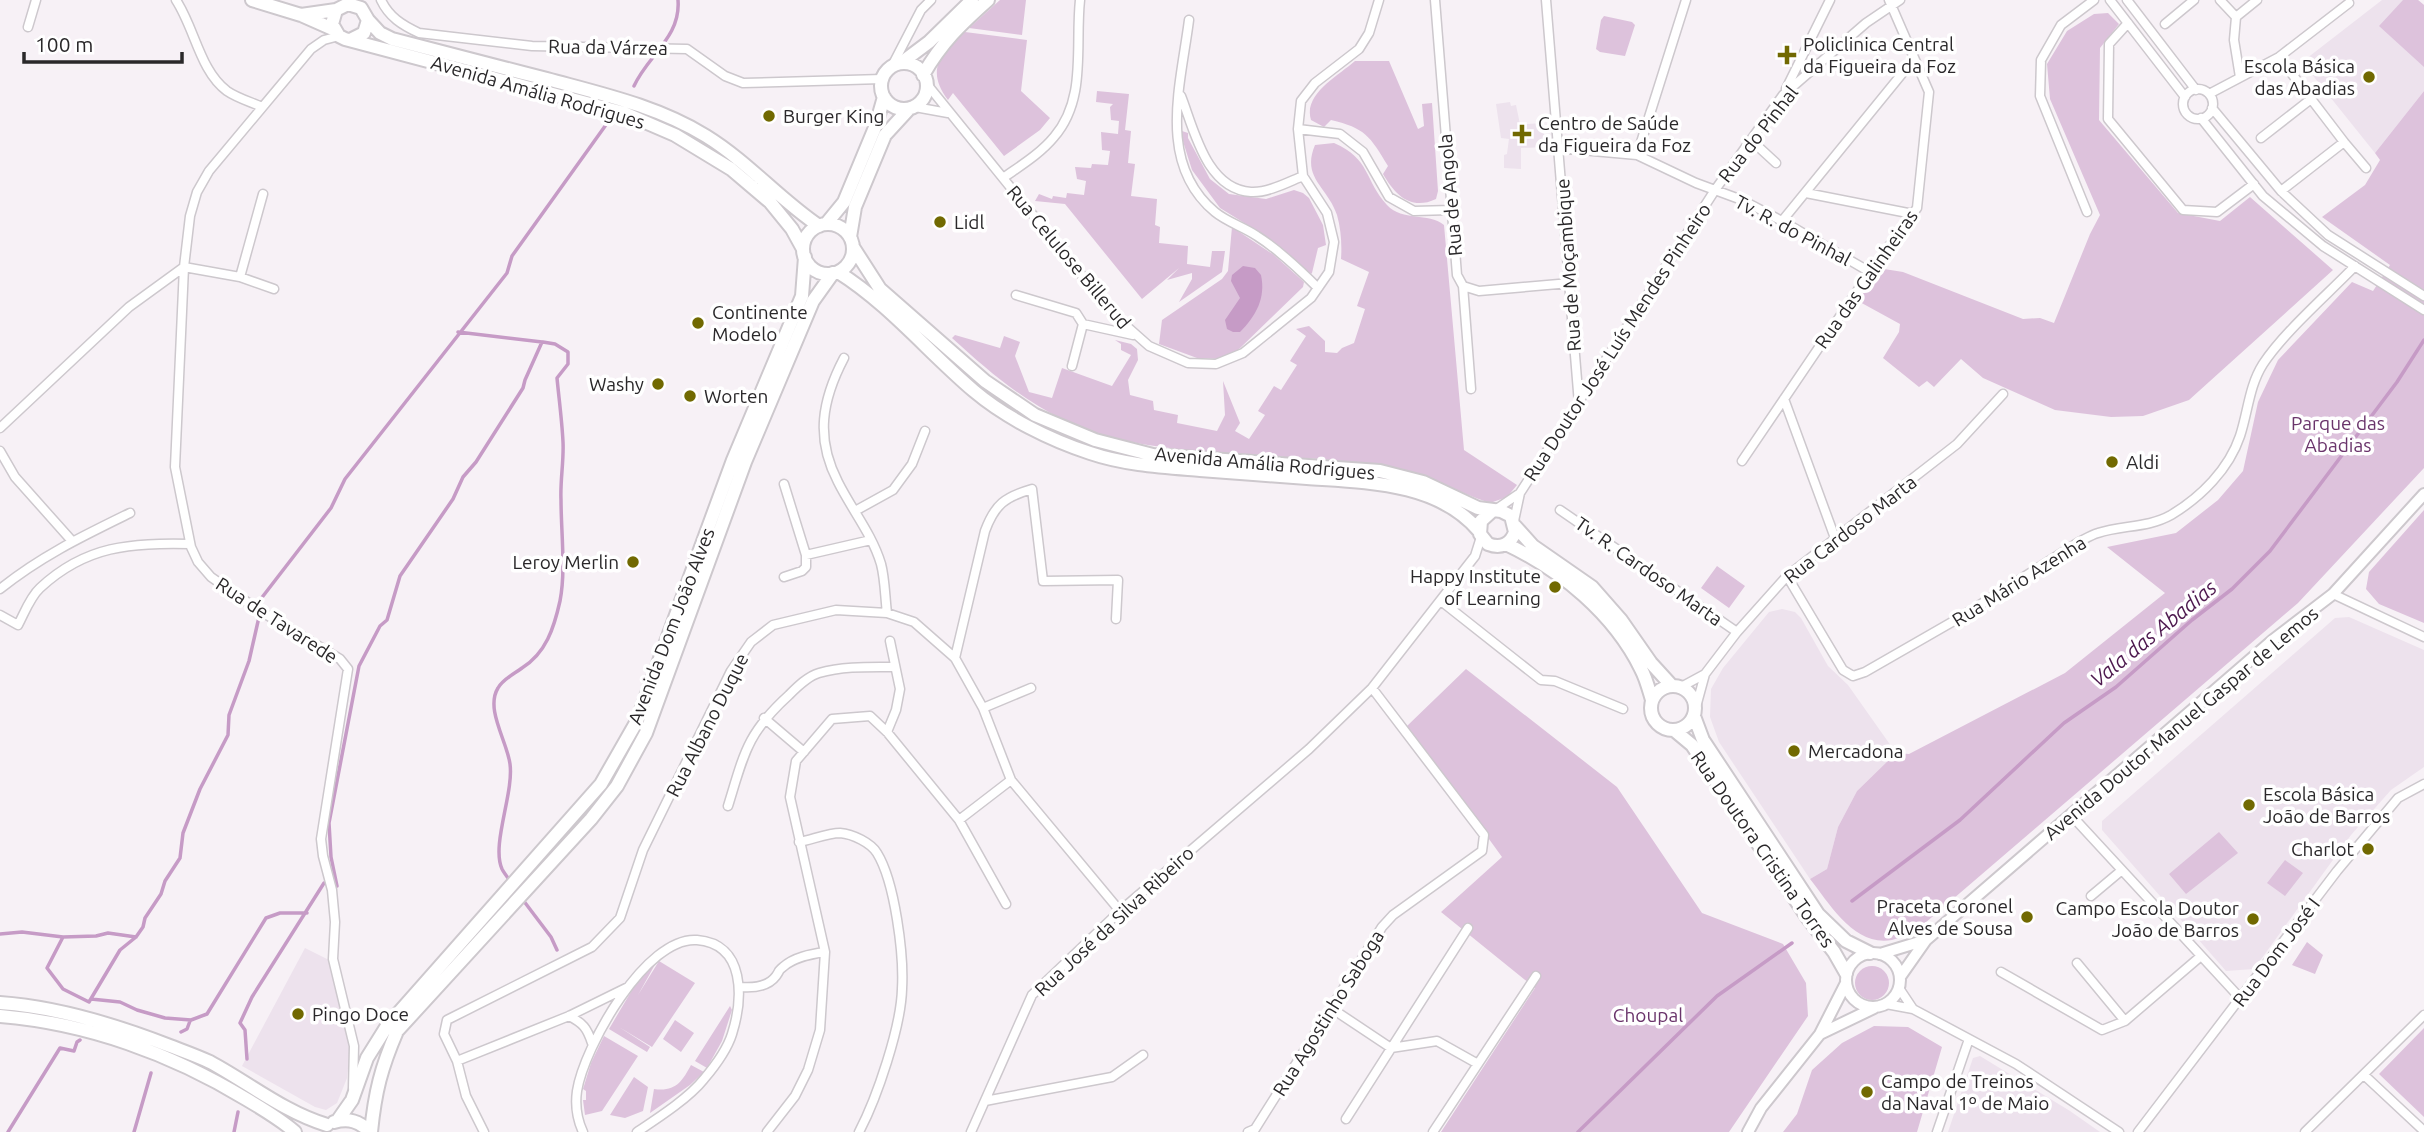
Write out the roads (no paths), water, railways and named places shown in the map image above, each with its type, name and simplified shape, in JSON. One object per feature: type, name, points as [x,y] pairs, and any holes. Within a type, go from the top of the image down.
[{"type":"main road","points":[[252,0],[301,15],[352,39],[364,33],[368,20],[361,8],[349,2],[336,10],[301,15]]},
{"type":"main road","points":[[912,109],[889,104],[881,88],[881,79],[929,42],[972,0]]},
{"type":"main road","points":[[884,97],[876,125],[844,202],[822,225],[807,235],[804,253],[813,268],[819,272],[836,272],[850,262],[855,207],[885,135],[893,123],[912,109],[925,92],[925,79],[937,50],[988,0]]},
{"type":"main road","points":[[336,10],[332,24],[337,33]]},
{"type":"main road","name":"Avenida Amália Rodrigues","points":[[368,20],[380,33],[392,39],[621,99],[662,113],[706,136],[746,164],[796,210],[822,225]]},
{"type":"main road","name":"Avenida Amália Rodrigues","points":[[352,39],[624,113],[676,135],[732,169],[771,202],[792,229],[804,253]]},
{"type":"main road","points":[[897,65],[910,64],[925,79]]},
{"type":"main road","points":[[822,225],[840,227],[852,242]]},
{"type":"main road","name":"Avenida Amália Rodrigues","points":[[852,242],[880,289],[985,382],[1035,415],[1095,440],[1153,455],[1380,471],[1423,482],[1478,508],[1491,511]]},
{"type":"main road","name":"Avenida Dom João Alves","points":[[328,1126],[352,1100],[367,1059],[387,1026],[601,784],[637,721],[733,460],[802,296],[804,253]]},
{"type":"main road","name":"Avenida Amália Rodrigues","points":[[836,272],[866,290],[975,392],[1029,427],[1091,454],[1152,466],[1379,483],[1419,493],[1451,507],[1468,517],[1480,534]]},
{"type":"main road","name":"Avenida Dom João Alves","points":[[370,1132],[374,1094],[397,1031],[591,819],[617,786],[646,733],[745,462],[813,301],[836,272]]},
{"type":"main road","points":[[1515,524],[1514,537],[1506,544],[1492,546],[1480,534],[1481,521],[1491,511],[1506,513],[1515,524],[1533,546],[1592,587],[1621,620],[1651,663],[1676,686],[1688,691],[1695,711],[1683,728],[1674,730],[1658,725],[1650,709],[1656,693],[1676,686]]},
{"type":"main road","points":[[1506,544],[1527,554],[1585,596],[1614,627],[1642,669],[1652,700]]},
{"type":"main road","name":"Rua Doutora Cristina Torres","points":[[1695,711],[1703,741],[1818,914],[1846,941],[1875,953]]},
{"type":"main road","name":"Rua Doutora Cristina Torres","points":[[1674,730],[1692,746],[1846,978]]},
{"type":"main road","points":[[0,1003],[84,1017],[143,1035],[206,1060],[295,1114],[328,1126],[356,1122],[370,1132]]},
{"type":"main road","points":[[0,1016],[81,1029],[139,1047],[227,1087],[295,1132]]},
{"type":"street","points":[[28,27],[36,0]]},
{"type":"street","points":[[176,0],[195,34],[208,71],[228,92],[262,107]]},
{"type":"street","name":"Rua da Várzea","points":[[381,0],[402,25],[419,33],[532,46],[687,49],[725,76],[743,83],[881,79]]},
{"type":"street","points":[[897,65],[921,10],[930,0]]},
{"type":"street","points":[[1003,178],[1046,145],[1065,124],[1074,99],[1080,0]]},
{"type":"street","name":"Rua Celulose Billerud","points":[[925,79],[948,113],[1114,316],[1149,346],[1188,363],[1216,364],[1243,353],[1311,298],[1329,272],[1334,242],[1327,212],[1303,176],[1298,129],[1301,101],[1315,83],[1359,49],[1369,33],[1379,0]]},
{"type":"street","name":"Rua de Angola","points":[[1434,0],[1457,275],[1463,286],[1471,389]]},
{"type":"street","name":"Rua de Moçambique","points":[[1546,0],[1578,404]]},
{"type":"street","points":[[1637,155],[1686,0]]},
{"type":"street","points":[[1783,94],[1829,0]]},
{"type":"street","name":"Rua do Pinhal","points":[[1715,190],[1783,94],[1890,3],[1900,0]]},
{"type":"street","points":[[2087,212],[2040,96],[2041,60],[2061,26],[2094,0]]},
{"type":"street","points":[[2110,0],[2185,97]]},
{"type":"street","points":[[2127,0],[2196,90],[2209,94],[2278,57],[2348,3]]},
{"type":"street","points":[[2165,24],[2194,0]]},
{"type":"street","points":[[2220,0],[2236,17]]},
{"type":"street","points":[[2240,77],[2234,40],[2236,17],[2257,0]]},
{"type":"street","name":"Rua das Galinheiras","points":[[1742,461],[1870,272],[1917,208],[1929,92],[1890,3]]},
{"type":"street","points":[[1189,20],[1175,124],[1177,149],[1197,191],[1216,212],[1267,243],[1318,288]]},
{"type":"street","points":[[2128,23],[2109,44],[2108,119],[2183,210],[2217,212],[2254,184]]},
{"type":"street","points":[[184,267],[190,216],[197,192],[209,171],[312,49],[337,33]]},
{"type":"street","points":[[2278,57],[2366,169]]},
{"type":"street","points":[[1782,221],[1914,59]]},
{"type":"street","points":[[2196,90],[2185,97],[2183,106],[2187,114],[2196,119],[2201,118],[2212,108]]},
{"type":"street","points":[[1180,94],[1208,163],[1226,183],[1251,192],[1303,176]]},
{"type":"street","points":[[2209,94],[2212,108],[2281,191],[2328,235],[2424,296]]},
{"type":"street","points":[[2261,138],[2311,99]]},
{"type":"street","points":[[912,109],[948,113]]},
{"type":"street","points":[[2201,118],[2263,196],[2323,246],[2424,310]]},
{"type":"street","points":[[1298,129],[1340,134],[1363,152],[1389,197],[1414,211],[1451,210]]},
{"type":"street","points":[[1751,140],[1776,163]]},
{"type":"street","points":[[2281,191],[2344,142]]},
{"type":"street","name":"Tv. R. do Pinhal","points":[[1559,148],[1637,155],[1742,200],[1870,272]]},
{"type":"street","name":"Rua Doutor José Luís Mendes Pinheiro","points":[[1515,524],[1520,493],[1715,190]]},
{"type":"street","points":[[1806,193],[1913,214]]},
{"type":"street","points":[[240,277],[263,194]]},
{"type":"street","points":[[0,428],[129,307],[184,267],[240,277],[274,289]]},
{"type":"street","name":"Rua de Tavarede","points":[[184,267],[175,467],[190,544],[198,562],[211,577],[257,610],[340,659],[348,669],[320,839],[332,890],[335,922],[333,959],[354,1046],[352,1100]]},
{"type":"street","name":"Rua Mário Azenha","points":[[1787,576],[1843,670],[1853,676],[1865,672],[1959,618],[2079,542],[2098,533],[2155,522],[2171,515],[2199,494],[2226,466],[2240,436],[2249,396],[2261,366],[2275,348],[2355,267]]},
{"type":"street","points":[[1463,286],[1479,290],[1570,283]]},
{"type":"street","points":[[1016,295],[1076,313],[1083,324],[1136,335]]},
{"type":"street","points":[[1072,366],[1083,324]]},
{"type":"street","points":[[844,358],[831,382],[823,417],[826,451],[838,482],[856,511],[881,565],[887,613]]},
{"type":"street","name":"Rua Cardoso Marta","points":[[1705,674],[1737,632],[1787,576],[1957,444],[2003,394]]},
{"type":"street","points":[[1784,399],[1835,538]]},
{"type":"street","points":[[856,511],[893,490],[912,464],[925,431]]},
{"type":"street","points":[[0,451],[15,477],[72,541]]},
{"type":"street","points":[[784,484],[806,555],[806,567],[784,577]]},
{"type":"street","points":[[955,658],[985,531],[992,512],[1016,494],[1032,489],[1043,581],[1118,580],[1116,619]]},
{"type":"street","name":"Rua Doutor José Luís Mendes Pinheiro","points":[[1491,511],[1520,493]]},
{"type":"street","name":"Avenida Doutor Manuel Gaspar de Lemos","points":[[1926,940],[2273,640],[2333,594],[2424,494]]},
{"type":"street","name":"Tv. R. Cardoso Marta","points":[[1560,510],[1737,632]]},
{"type":"street","points":[[0,589],[30,565],[130,513]]},
{"type":"street","points":[[1475,556],[1480,534]]},
{"type":"street","points":[[806,555],[871,540]]},
{"type":"street","points":[[0,615],[18,625],[38,590],[71,565],[102,550],[148,543],[190,544]]},
{"type":"street","points":[[1475,556],[1492,546]]},
{"type":"street","name":"Rua José da Silva Ribeiro","points":[[971,1132],[1032,995],[1120,911],[1309,749],[1372,688],[1475,556]]},
{"type":"street","points":[[2333,594],[2424,637]]},
{"type":"street","points":[[1441,601],[1541,680],[1555,681],[1623,709]]},
{"type":"street","name":"Rua Albano Duque","points":[[457,1061],[444,1034],[447,1020],[592,947],[620,918],[643,850],[731,671],[751,642],[773,625],[836,610],[887,613],[914,622],[955,658],[983,708],[1011,780],[1120,911]]},
{"type":"street","points":[[887,732],[897,710],[900,688],[890,641]]},
{"type":"street","points":[[728,806],[746,747],[764,718],[798,686],[816,673],[848,668],[894,667]]},
{"type":"street","points":[[1676,686],[1705,674]]},
{"type":"street","points":[[1695,711],[1705,674]]},
{"type":"street","points":[[983,708],[1031,688]]},
{"type":"street","name":"Rua Agostinho Saboga","points":[[1248,1132],[1255,1129],[1388,920],[1482,851],[1484,835],[1372,688]]},
{"type":"street","points":[[767,1132],[795,1096],[808,1070],[820,1030],[825,952],[790,797],[796,761],[832,719],[870,716],[887,732],[959,820],[1006,904]]},
{"type":"street","points":[[764,718],[804,752]]},
{"type":"street","points":[[959,820],[1011,780]]},
{"type":"street","name":"Rua Dom José I","points":[[2138,1132],[2337,871],[2399,798],[2424,784]]},
{"type":"street","points":[[2071,816],[2241,999]]},
{"type":"street","points":[[799,842],[840,833],[863,841],[877,853],[890,887],[901,956],[902,991],[891,1049],[867,1118],[859,1132]]},
{"type":"street","points":[[2091,896],[2122,870]]},
{"type":"street","points":[[1346,1119],[1468,928]]},
{"type":"street","points":[[583,1132],[578,1119],[576,1092],[592,1043],[626,988],[651,961],[674,945],[686,940],[699,940],[720,947],[732,959],[740,987],[732,1034],[720,1058],[703,1082],[637,1132]]},
{"type":"street","points":[[1748,1132],[1761,1108],[1820,1034],[1851,963],[1859,956],[1926,940]]},
{"type":"street","points":[[1820,1034],[1895,997],[1900,982],[1926,940]]},
{"type":"street","points":[[740,987],[770,982],[780,969],[788,964],[807,954],[825,952]]},
{"type":"street","points":[[1875,953],[1890,959],[1897,967],[1900,982],[1913,1009]]},
{"type":"street","points":[[2001,972],[2102,1030],[2125,1021],[2201,956]]},
{"type":"street","points":[[2077,963],[2125,1021]]},
{"type":"street","points":[[1433,1132],[1536,976]]},
{"type":"street","points":[[1846,978],[1849,994],[1856,1002],[1866,1007],[1913,1009],[2016,1064],[2119,1132]]},
{"type":"street","points":[[484,1132],[467,1096],[457,1061],[569,1016],[626,988]]},
{"type":"street","points":[[1331,1008],[1391,1048],[1437,1041],[1478,1064]]},
{"type":"street","points":[[2305,1132],[2424,1015]]},
{"type":"street","points":[[569,1016],[582,1022],[588,1029],[592,1043]]},
{"type":"street","points":[[1937,1132],[1969,1039]]},
{"type":"street","points":[[985,1101],[1112,1077],[1143,1055]]},
{"type":"street","points":[[2364,1076],[2424,1131]]},
{"type":"waterway","points":[[634,86],[669,35],[678,13],[678,0]]},
{"type":"waterway","points":[[260,600],[331,508],[345,479],[507,273],[512,256],[608,122]]},
{"type":"waterway","points":[[337,886],[331,857],[329,823],[359,666],[380,626],[387,620],[400,576],[453,499],[463,477],[476,462],[523,388],[542,342],[458,332]]},
{"type":"waterway","name":"Vala das Abadias","points":[[1852,901],[1960,820],[2064,723],[2116,687],[2192,620],[2232,589],[2270,551],[2397,382],[2424,340]]},
{"type":"waterway","points":[[511,882],[499,859],[510,764],[495,715],[495,696],[503,682],[530,662],[548,639],[558,611],[563,577],[563,442],[557,378],[568,364],[568,352],[555,344],[543,342]]},
{"type":"waterway","points":[[63,937],[47,968],[63,989],[89,1002],[120,950],[136,937],[143,927],[145,918],[180,858],[183,833],[200,789],[228,735],[229,715],[249,661],[259,617]]},
{"type":"waterway","points":[[247,1059],[245,1030],[240,1023],[252,997],[324,883]]},
{"type":"waterway","points":[[523,900],[551,937],[557,950]]},
{"type":"waterway","points":[[91,999],[120,1002],[165,1018],[191,1020],[207,1014],[266,918],[280,913],[307,913]]},
{"type":"waterway","points":[[0,934],[22,932],[63,937],[108,933],[136,937]]},
{"type":"waterway","points":[[1578,1132],[1717,996],[1792,943]]},
{"type":"waterway","points":[[181,1032],[187,1029],[190,1021]]},
{"type":"waterway","points":[[8,1132],[60,1048],[74,1051],[80,1040]]},
{"type":"waterway","points":[[134,1132],[151,1073]]},
{"type":"waterway","points":[[234,1132],[238,1112]]},
{"type":"place","name":"Policlinica Central da Figueira da Foz","points":[[1787,55]]},
{"type":"place","name":"Escola Básica das Abadias","points":[[2369,77]]},
{"type":"place","name":"Burger King","points":[[769,116]]},
{"type":"place","name":"Centro de Saúde da Figueira da Foz","points":[[1522,134]]},
{"type":"place","name":"Lidl","points":[[940,222]]},
{"type":"place","name":"Continente Modelo","points":[[698,323]]},
{"type":"place","name":"Washy","points":[[658,384]]},
{"type":"place","name":"Worten","points":[[690,396]]},
{"type":"place","name":"Aldi","points":[[2112,462]]},
{"type":"place","name":"Leroy Merlin","points":[[633,562]]},
{"type":"place","name":"Happy Institute of Learning","points":[[1555,587]]},
{"type":"place","name":"Mercadona","points":[[1794,751]]},
{"type":"place","name":"Escola Básica João de Barros","points":[[2249,805]]},
{"type":"place","name":"Charlot","points":[[2368,849]]},
{"type":"place","name":"Praceta Coronel Alves de Sousa","points":[[2027,917]]},
{"type":"place","name":"Campo Escola Doutor João de Barros","points":[[2253,919]]},
{"type":"place","name":"Pingo Doce","points":[[298,1014]]},
{"type":"place","name":"Campo de Treinos da Naval 1º de Maio","points":[[1867,1092]]},
{"type":"park label","name":"Parque das Abadias","points":[[2338,434]]},
{"type":"park label","name":"Choupal","points":[[1648,1015]]}]
